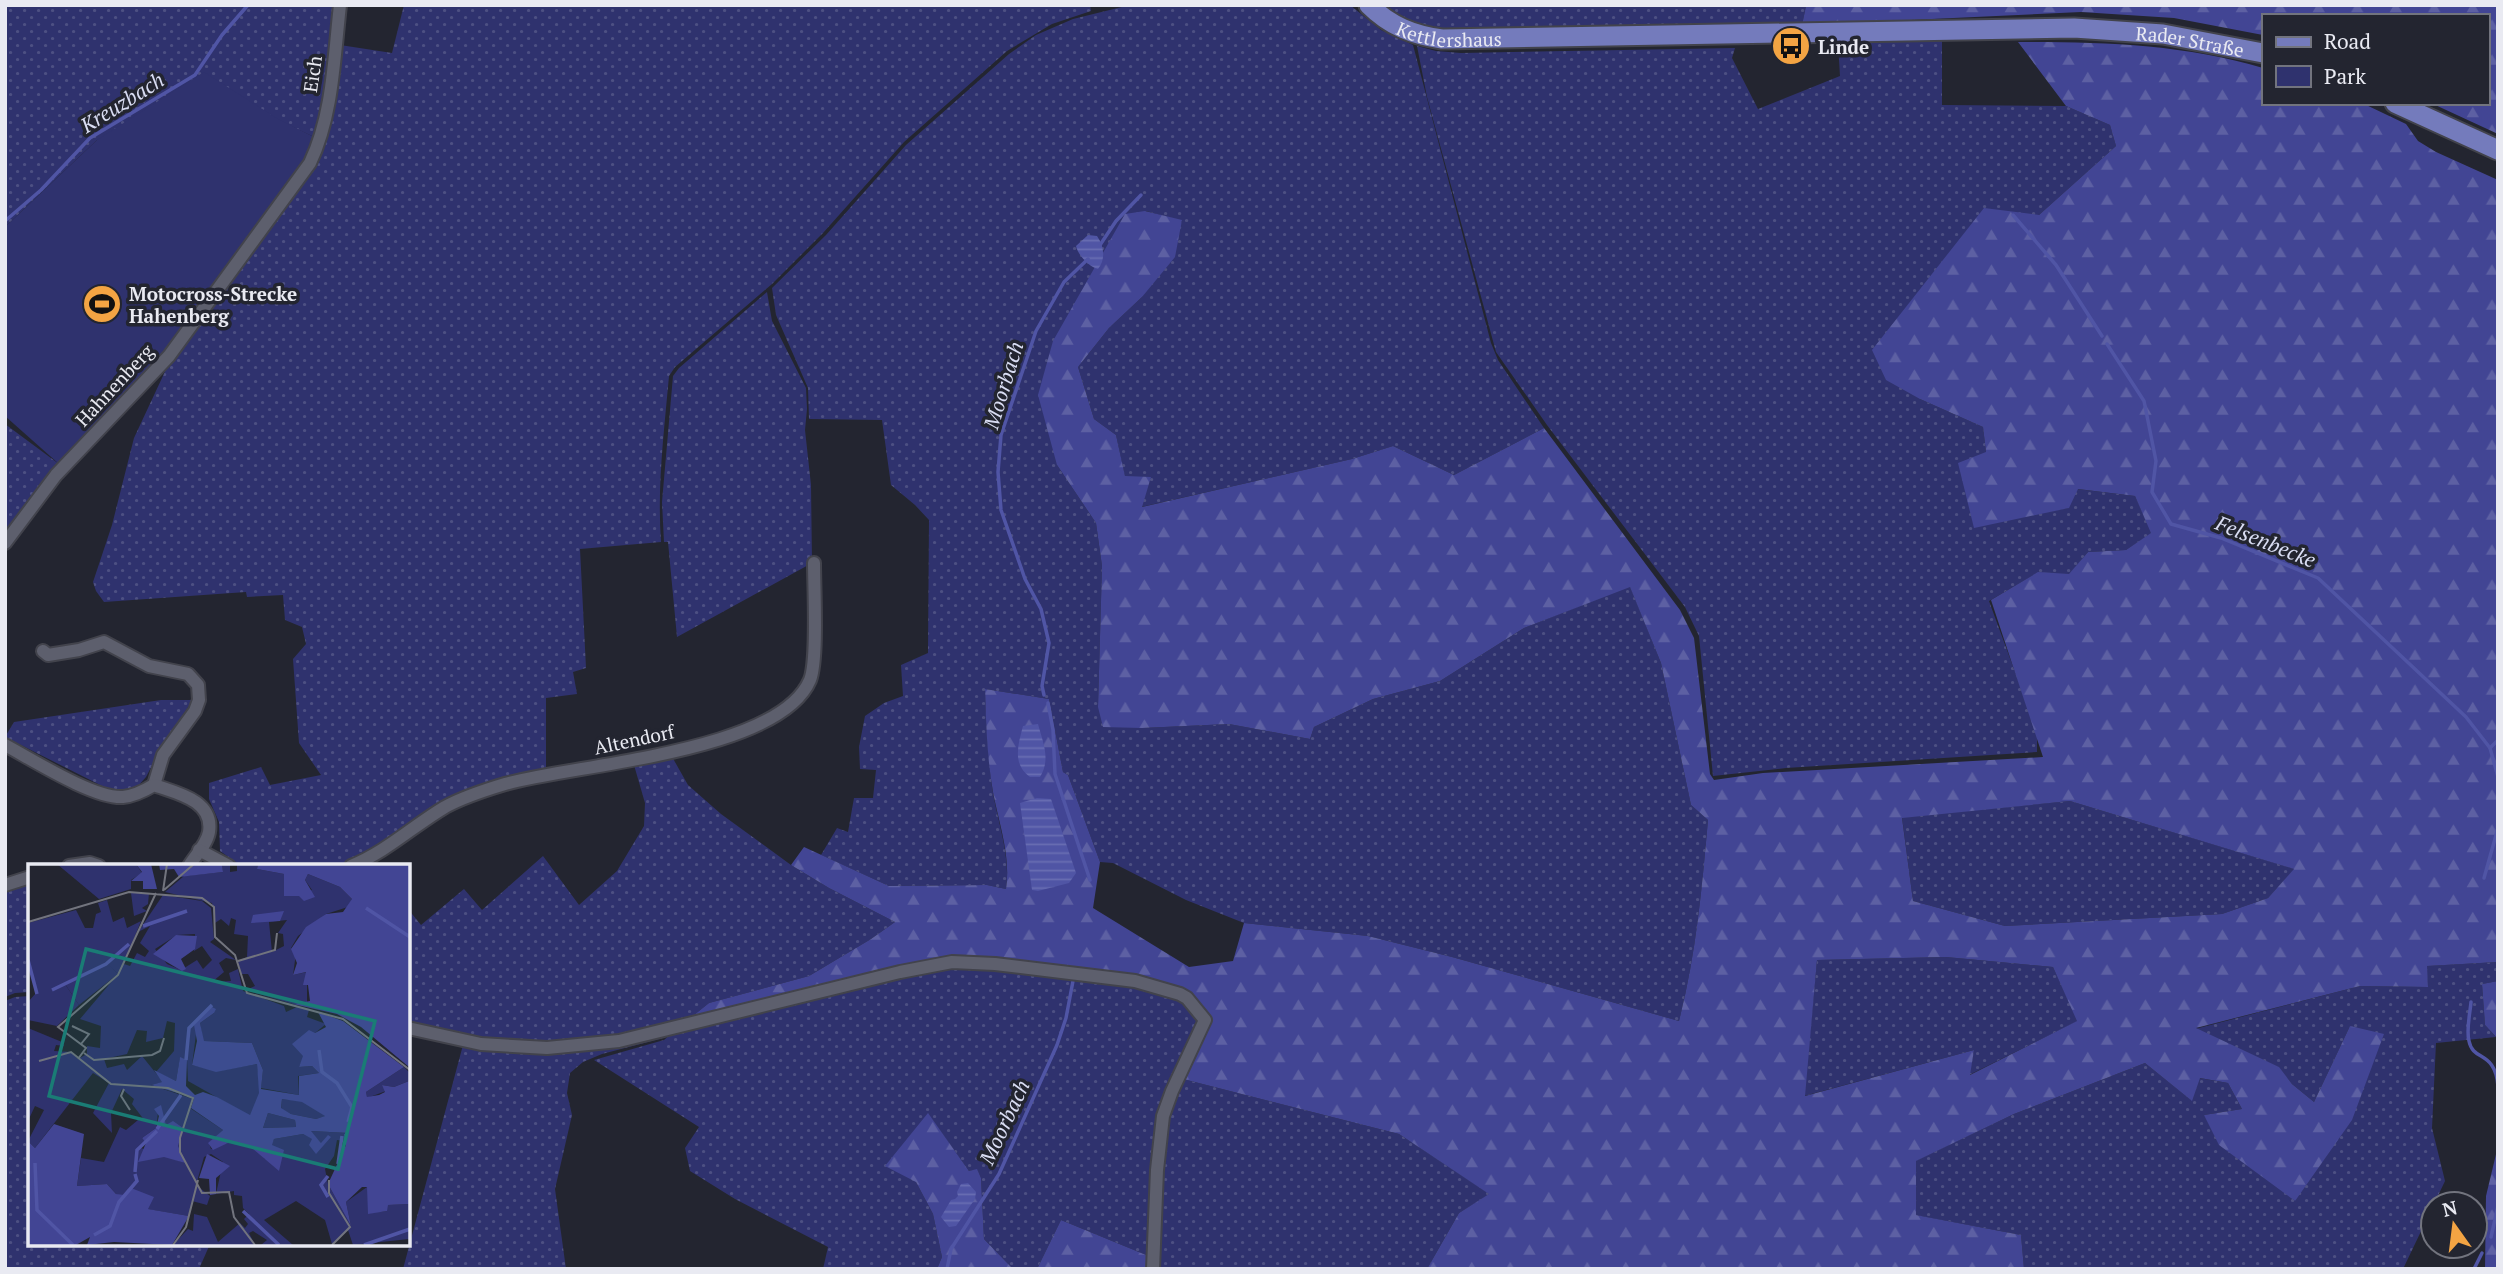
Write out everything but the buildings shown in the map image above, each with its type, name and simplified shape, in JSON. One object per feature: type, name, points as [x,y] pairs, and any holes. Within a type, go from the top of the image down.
[{"type":"main road","name":"Kettlershaus","points":[[1369,5],[1399,27],[1427,37],[1466,40],[1859,30],[2116,30]]},
{"type":"main road","name":"Rader Straße","points":[[2116,30],[2194,38],[2262,53]]},
{"type":"main road","points":[[2399,105],[2498,150]]},
{"type":"street","name":"Eich","points":[[318,147],[325,118],[340,5]]},
{"type":"street","name":"Hahnenberg","points":[[5,543],[56,475],[169,356],[310,163],[318,147]]},
{"type":"street","name":"Altendorf","points":[[356,864],[369,859],[445,807],[466,797],[546,774],[596,768],[676,751],[756,726],[775,716],[810,680],[813,661],[814,563]]},
{"type":"street","points":[[43,651],[48,655],[56,654],[104,642],[138,661],[181,671],[196,681],[199,691],[197,706],[163,755],[154,786]]},
{"type":"street","points":[[5,745],[105,795],[132,796],[154,786],[192,800],[203,808],[208,818],[209,832],[190,864]]},
{"type":"street","points":[[200,850],[225,864]]},
{"type":"street","points":[[5,885],[28,878]]},
{"type":"street","points":[[410,1028],[481,1044],[534,1048],[619,1041],[900,972],[952,962],[1077,973],[1163,987],[1187,998],[1205,1020],[1171,1091],[1163,1116],[1158,1158],[1153,1269]]},
{"type":"green space","points":[[5,5],[335,5],[322,117],[314,137],[278,120],[97,140],[5,227]]},
{"type":"green space","points":[[404,5],[1090,5],[1091,11],[1052,24],[1007,51],[904,142],[823,233],[772,284],[675,367],[669,376],[663,439],[661,542],[580,549],[586,668],[573,672],[577,694],[546,698],[546,772],[465,795],[365,857],[347,864],[238,864],[220,851],[219,822],[209,799],[209,783],[261,767],[270,785],[321,775],[299,743],[293,659],[306,644],[302,627],[285,620],[283,595],[247,597],[246,592],[104,602],[93,582],[112,525],[134,438],[169,363],[314,166],[340,45],[392,53]]},
{"type":"green space","points":[[1130,5],[1350,5],[1381,30],[1413,45],[1491,343],[1498,360],[1544,428],[1454,475],[1393,446],[1352,459],[1141,507],[1125,477],[1116,435],[1094,419],[1078,367],[1057,465],[1096,523],[1102,566],[1098,707],[1142,728],[1229,724],[1310,739],[1314,727],[1373,699],[1440,681],[1524,628],[1630,586],[1661,663],[1691,805],[1708,820],[1694,946],[1679,1021],[1368,936],[1244,923],[1186,900],[1113,863],[1100,862],[1068,775],[1063,772],[1049,699],[985,689],[994,800],[1007,864],[1006,889],[987,885],[889,886],[821,855],[837,828],[848,832],[854,798],[873,798],[876,770],[860,769],[859,747],[865,716],[884,703],[903,696],[901,665],[928,653],[929,520],[891,485],[882,420],[809,419],[808,388],[776,315],[772,288],[826,235],[906,145],[1009,54],[1036,35],[1073,19]],"holes":[[[1146,211],[1182,221],[1142,297],[1109,328],[1078,367],[1102,256]]]},
{"type":"green space","points":[[1393,5],[1808,5],[1802,25],[1541,35],[1428,29],[1385,11]]},
{"type":"green space","points":[[2498,5],[2498,134],[2435,105],[2489,105],[2489,14],[2262,14],[2262,35],[2174,18],[2081,12],[1802,25],[1806,6]]},
{"type":"green space","points":[[1942,40],[1942,105],[2066,106],[2110,125],[2116,146],[2039,215],[1920,399],[1983,427],[1986,452],[2029,515],[2068,508],[2077,489],[2135,496],[2152,533],[2126,550],[2088,552],[2069,575],[2037,573],[1989,601],[2037,732],[2037,752],[1786,768],[1713,776],[1699,636],[1685,607],[1547,425],[1496,352],[1427,97],[1417,46],[1461,53],[1735,48],[1732,58],[1758,109],[1840,76],[1838,43]]},
{"type":"green space","points":[[2018,42],[2111,44],[2172,49],[2262,68],[2262,105],[2366,105],[2406,124],[2418,141],[2436,152],[2498,180],[2498,962],[2427,966],[2428,987],[2360,986],[2196,1028],[2279,1067],[2292,1084],[2314,1102],[2350,1026],[2384,1034],[2352,1120],[2295,1201],[2219,1145],[2204,1115],[2242,1109],[2228,1083],[2200,1078],[2192,1101],[2145,1063],[2014,1114],[1916,1161],[1916,1215],[2021,1235],[2024,1269],[1427,1269],[1459,1213],[1489,1194],[1399,1134],[1183,1079],[1207,1018],[1184,990],[1155,980],[1119,973],[953,958],[684,1023],[709,1003],[809,976],[895,922],[791,865],[804,847],[889,886],[987,885],[1006,889],[1006,852],[989,766],[985,689],[1049,699],[1063,772],[1068,775],[1100,862],[1093,908],[1189,967],[1233,961],[1244,923],[1368,936],[1679,1021],[1694,946],[1708,820],[1691,805],[1661,663],[1630,587],[1524,628],[1440,681],[1373,699],[1314,727],[1310,739],[1229,724],[1103,727],[1098,707],[1102,566],[1096,523],[1057,465],[1038,395],[1053,341],[1125,214],[1145,211],[1182,220],[1175,257],[1142,297],[1109,328],[1078,367],[1094,419],[1116,435],[1125,476],[1151,477],[1142,507],[1352,459],[1393,446],[1454,475],[1544,428],[1680,610],[1694,638],[1710,774],[1714,780],[1763,773],[2043,757],[1991,600],[2038,572],[2069,574],[2088,552],[2126,550],[2151,533],[2135,496],[2078,489],[2069,508],[1974,528],[1958,463],[1986,452],[1983,427],[1920,399],[1886,380],[1872,350],[1984,208],[2039,215],[2116,146],[2110,125],[2066,106]],"holes":[[[2070,801],[2294,869],[2268,898],[2222,914],[2005,926],[1913,901],[1902,818]],[[1946,957],[2053,967],[2077,1021],[1970,1075],[1974,1050],[1805,1096],[1817,960]]]},
{"type":"green space","name":"Motocross-Strecke Hahenberg","points":[[204,72],[278,119],[314,137],[304,161],[166,349],[59,464],[5,416],[5,227],[97,140]]},
{"type":"green space","points":[[767,292],[772,321],[806,388],[805,430],[811,485],[812,563],[677,637],[668,542],[664,542],[662,502],[673,376]]},
{"type":"green space","points":[[5,424],[59,464],[5,533]]},
{"type":"green space","points":[[161,700],[193,700],[166,739],[146,777],[138,786],[129,789],[108,789],[5,737],[14,722]]},
{"type":"green space","points":[[671,755],[688,785],[721,814],[791,865],[895,922],[809,976],[709,1003],[684,1023],[617,1039],[548,1047],[481,1041],[410,1026],[410,911],[421,925],[464,889],[482,910],[543,856],[579,905],[617,871],[644,826],[645,803],[634,765]]},
{"type":"green space","points":[[2070,801],[2295,869],[2268,898],[2222,914],[2005,926],[1913,901],[1902,817]]},
{"type":"green space","points":[[28,879],[28,992],[5,997],[5,887]]},
{"type":"green space","points":[[1946,957],[2053,967],[2078,1021],[1969,1075],[1974,1050],[1804,1096],[1817,960]]},
{"type":"green space","points":[[2498,962],[2498,981],[2482,984],[2485,1025],[2496,1037],[2436,1043],[2432,1128],[2445,1181],[2441,1190],[2419,1190],[2419,1235],[2403,1269],[2024,1269],[2021,1235],[1915,1215],[1915,1161],[2014,1114],[2145,1063],[2191,1100],[2199,1078],[2228,1083],[2242,1109],[2204,1115],[2295,1201],[2350,1026],[2314,1102],[2292,1084],[2278,1067],[2195,1029],[2360,986],[2428,987],[2426,966]]},
{"type":"green space","points":[[980,965],[1153,989],[1180,1000],[1191,1009],[1197,1019],[1195,1033],[1174,1077],[1151,1257],[1061,1220],[1037,1269],[1013,1269],[984,1239],[981,1178],[977,1170],[969,1171],[928,1114],[916,1182],[933,1214],[942,1257],[937,1269],[823,1269],[828,1247],[735,1199],[690,1171],[685,1148],[699,1127],[594,1060],[664,1040],[672,1033],[900,973]]},
{"type":"green space","points":[[2498,981],[2498,1039],[2485,1025],[2482,984]]},
{"type":"green space","points":[[28,996],[28,1246],[209,1246],[199,1269],[5,1269],[5,1001]]},
{"type":"green space","points":[[670,1031],[663,1038],[602,1054],[583,1062],[570,1073],[567,1093],[572,1115],[555,1189],[566,1269],[403,1269],[463,1045],[547,1050]]},
{"type":"green space","points":[[1183,1079],[1399,1134],[1490,1194],[1459,1213],[1427,1269],[1155,1269],[1167,1116]]},
{"type":"green space","points":[[928,1113],[969,1171],[977,1169],[981,1178],[984,1239],[1013,1269],[937,1269],[942,1257],[933,1214],[916,1182],[885,1166]]},
{"type":"green space","points":[[2498,1146],[2498,1269],[2485,1269],[2485,1260],[2489,1260],[2487,1190]]},
{"type":"green space","points":[[1061,1220],[1151,1257],[1151,1269],[1037,1269]]},
{"type":"shaded area","points":[[1088,235],[1097,236],[1103,248],[1098,269],[1084,260],[1076,246]]},
{"type":"shaded area","points":[[1038,724],[1045,751],[1045,764],[1040,777],[1030,777],[1021,766],[1018,747],[1023,726]]},
{"type":"shaded area","points":[[1037,798],[1051,799],[1076,873],[1069,883],[1038,891],[1032,890],[1020,803]]},
{"type":"shaded area","points":[[968,1183],[976,1192],[975,1199],[956,1226],[949,1227],[941,1217],[951,1200],[958,1196],[961,1184]]},
{"type":"waterway","name":"Kreuzbach","points":[[5,221],[41,190],[90,138],[195,75],[222,35],[248,5]]},
{"type":"waterway","name":"Moorbach","points":[[1100,245],[1116,221],[1141,195]]},
{"type":"waterway","name":"Felsenbecke","points":[[2013,215],[2056,265],[2102,336]]},
{"type":"waterway","name":"Moorbach","points":[[1044,695],[1042,686],[1049,643],[1041,609],[1025,579],[1001,510],[998,472],[1001,435],[1036,331],[1064,282],[1088,259]]},
{"type":"waterway","name":"Felsenbecke","points":[[2107,344],[2144,401],[2156,461],[2152,492],[2171,524],[2221,538],[2318,578],[2466,717],[2490,748],[2498,777]]},
{"type":"waterway","name":"Moorbach","points":[[1048,703],[1053,730],[1055,774],[1090,880]]},
{"type":"waterway","points":[[2490,748],[2498,740]]},
{"type":"waterway","name":"Felsenbecke","points":[[2484,878],[2498,828]]},
{"type":"waterway","name":"Moorbach","points":[[947,1269],[951,1249],[999,1174],[1057,1045],[1066,1018],[1073,981]]},
{"type":"waterway","name":"Felsenbecke","points":[[2471,1002],[2469,1041],[2475,1052],[2493,1067],[2498,1086]]},
{"type":"waterway","name":"Felsenbecke","points":[[2491,1237],[2498,1206]]},
{"type":"waterway","name":"Felsenbecke","points":[[2474,1269],[2478,1260]]},
{"type":"place","name":"Linde","points":[[1791,46]]},
{"type":"place","name":"Motocross-Strecke Hahenberg","points":[[102,304]]}]
